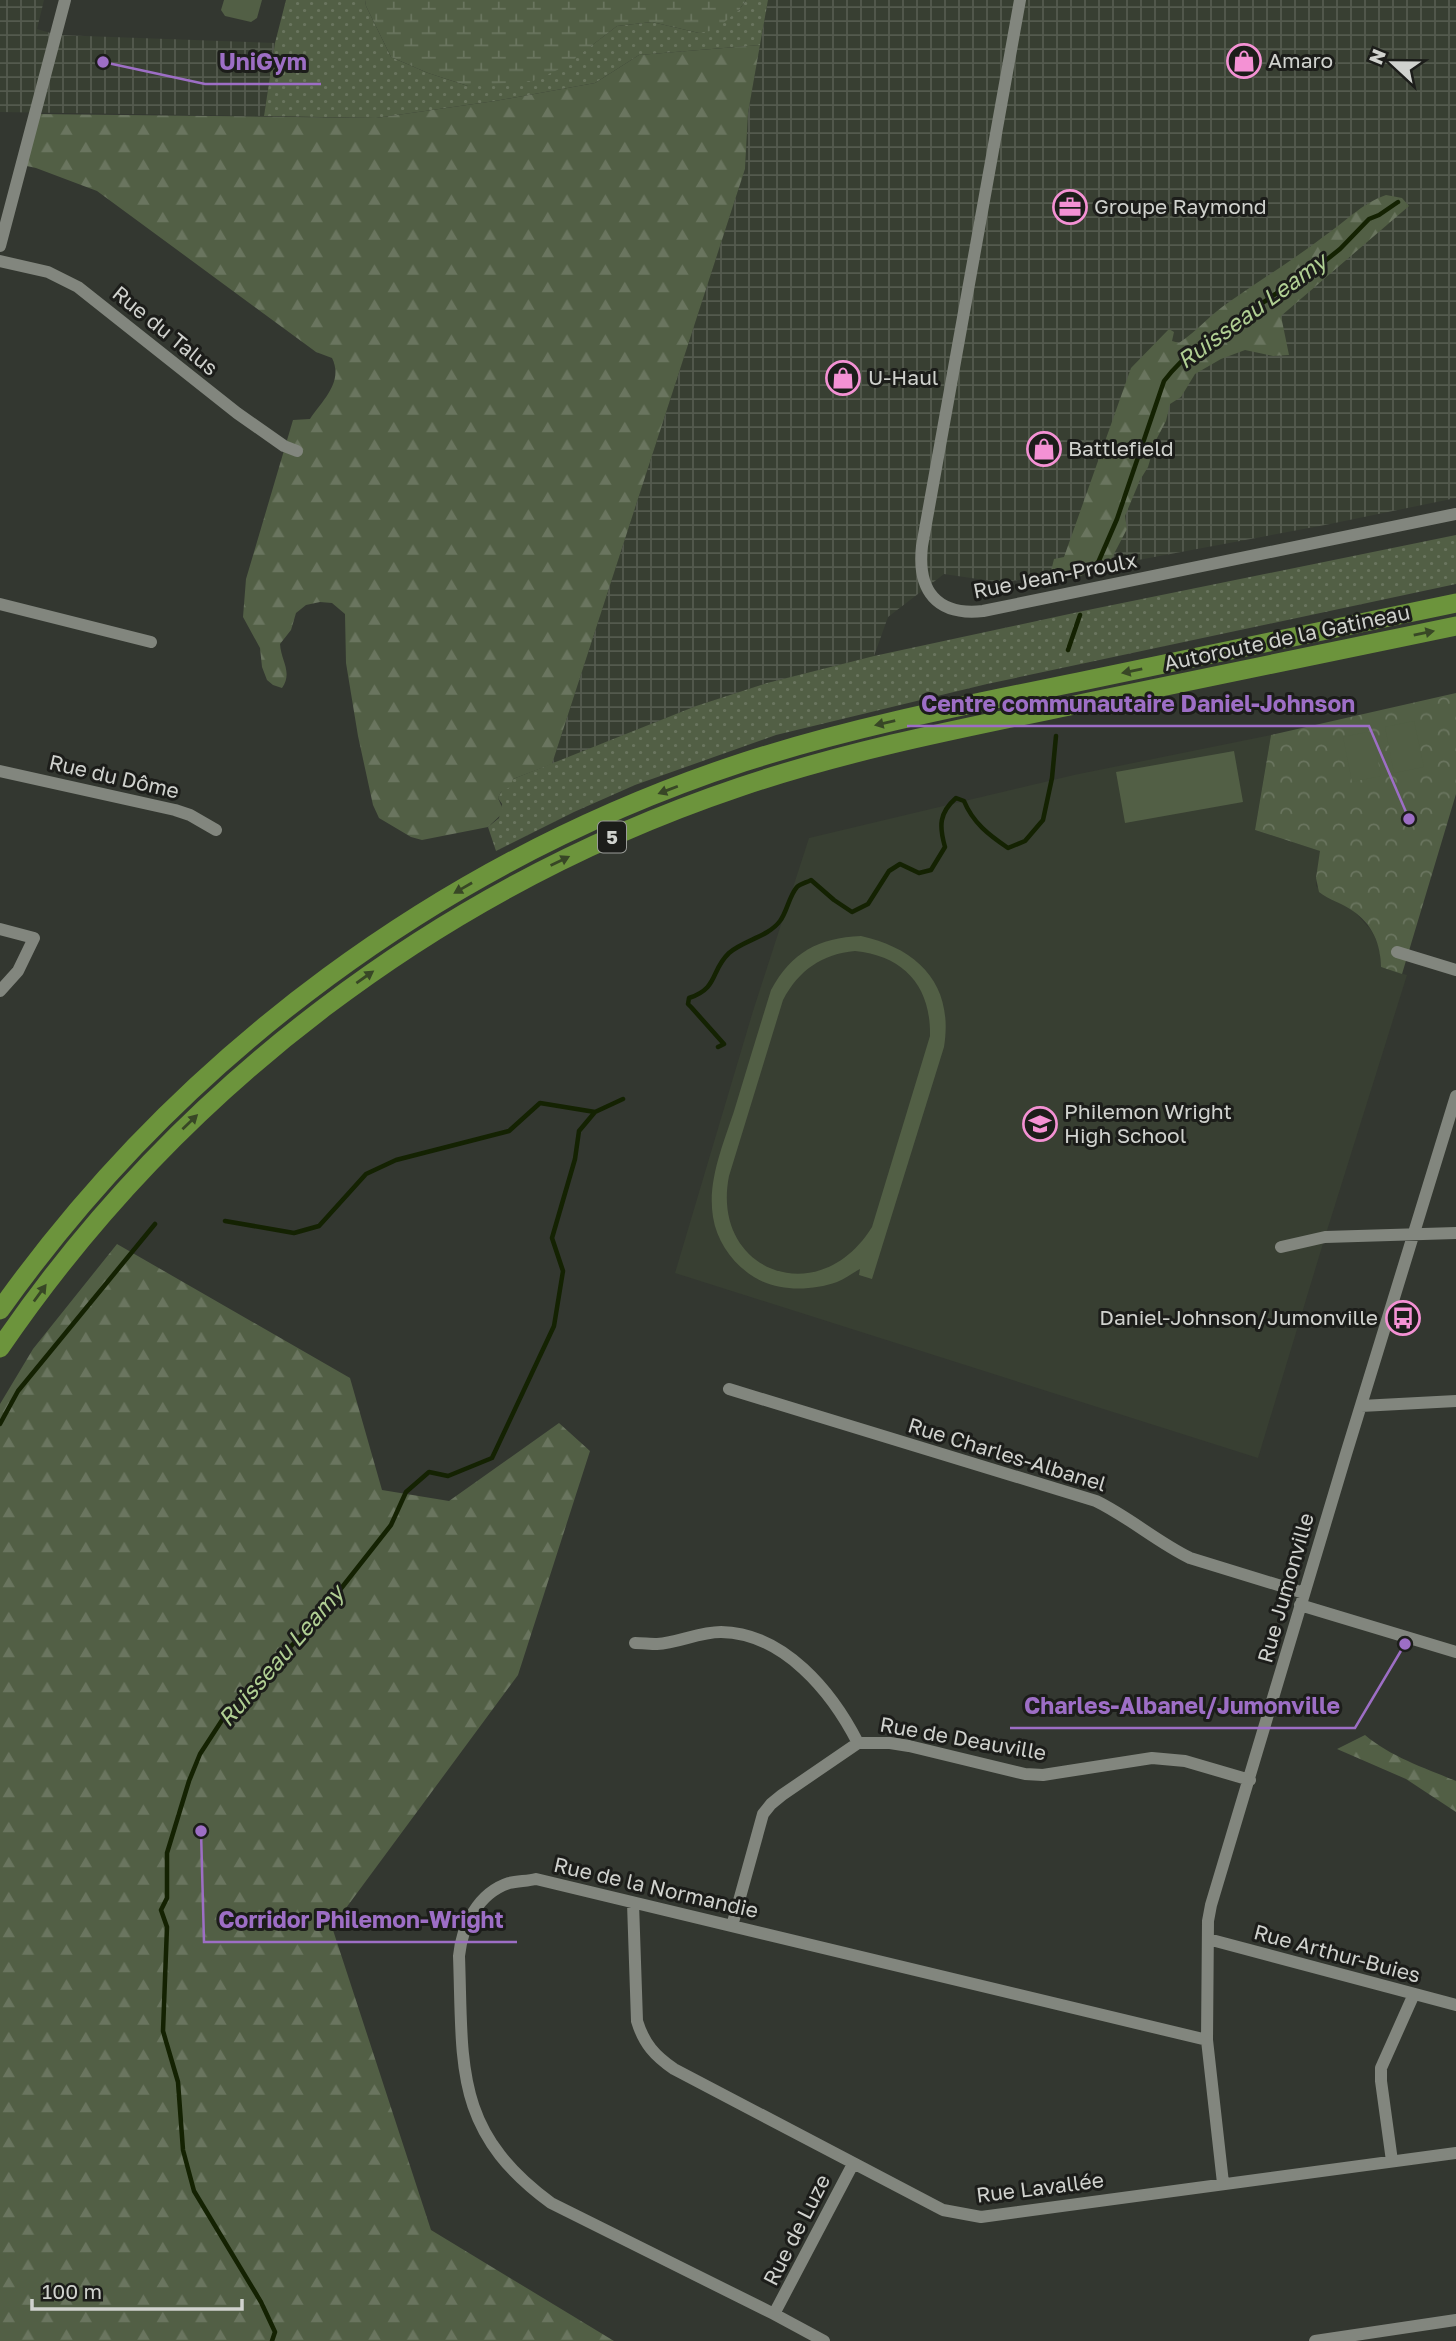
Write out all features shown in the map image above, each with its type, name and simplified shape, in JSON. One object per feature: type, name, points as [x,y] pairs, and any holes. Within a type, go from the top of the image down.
[{"type":"highway","name":"Autoroute de la Gatineau","points":[[0,1310],[49,1244],[111,1172],[169,1112],[234,1052],[371,946],[458,891],[551,841],[701,778],[763,756],[839,734],[1456,603]]},
{"type":"highway","name":"Autoroute de la Gatineau","points":[[0,1348],[47,1283],[108,1208],[173,1138],[237,1079],[303,1023],[387,962],[476,906],[544,869],[621,832],[684,807],[830,759],[990,722],[1456,626]]},
{"type":"street","points":[[0,246],[65,0]]},
{"type":"street","name":"Rue Jean-Proulx","points":[[1020,0],[922,546],[921,571],[930,594],[949,609],[983,611],[1456,514]]},
{"type":"street","name":"Rue du Talus","points":[[0,261],[48,272],[78,287],[237,413],[284,446],[297,451]]},
{"type":"street","points":[[0,604],[151,642]]},
{"type":"street","name":"Rue du Dôme","points":[[0,771],[175,810],[197,818],[216,830]]},
{"type":"street","points":[[0,929],[34,938],[18,971],[0,991]]},
{"type":"street","points":[[1397,952],[1456,970]]},
{"type":"street","name":"Rue Jumonville","points":[[1223,2183],[1207,2040],[1208,1921],[1211,1905],[1456,1096]]},
{"type":"street","points":[[1282,1247],[1325,1237],[1456,1233]]},
{"type":"street","name":"Rue Charles-Albanel","points":[[729,1389],[1096,1501],[1190,1558],[1456,1652]]},
{"type":"street","points":[[1360,1406],[1456,1401]]},
{"type":"street","points":[[635,1643],[658,1644],[719,1632],[753,1637],[771,1645],[826,1692],[858,1743]]},
{"type":"street","name":"Rue de Deauville","points":[[732,1926],[763,1814],[782,1795],[858,1743],[909,1746],[1025,1774],[1043,1775],[1152,1758],[1185,1761],[1250,1780]]},
{"type":"street","name":"Rue de la Normandie","points":[[824,2341],[551,2203],[507,2165],[484,2133],[476,2116],[463,2061],[460,1940],[473,1911],[494,1890],[509,1884],[537,1880],[1207,2040]]},
{"type":"street","name":"Rue Lavallée","points":[[633,1903],[637,2021],[641,2035],[660,2060],[943,2210],[981,2217],[1456,2153]]},
{"type":"street","name":"Rue Arthur-Buies","points":[[1208,1940],[1456,2005]]},
{"type":"street","points":[[1392,2161],[1381,2068],[1414,1994]]},
{"type":"street","name":"Rue de Luze","points":[[775,2314],[853,2164]]},
{"type":"street","points":[[1315,2341],[1456,2320]]},
{"type":"shaded area","points":[[0,0],[44,0],[37,29],[57,35],[275,43],[264,116],[0,112]]},
{"type":"shaded area","points":[[768,0],[1456,0],[1456,498],[1042,578],[998,582],[944,574],[888,617],[874,656],[767,683],[696,706],[552,764],[745,169],[748,113]]},
{"type":"shaded area","name":"Philemon Wright High School","points":[[1271,735],[1255,830],[1321,851],[1316,886],[1354,911],[1371,930],[1380,947],[1381,967],[1407,975],[1258,1458],[675,1273],[753,1011],[809,838],[1074,775]]},
{"type":"green space","points":[[224,0],[262,0],[257,18],[251,22],[225,16],[221,10]]},
{"type":"green space","points":[[286,0],[365,0],[391,57],[468,86],[591,46],[617,26],[652,22],[699,33],[739,10],[746,0],[768,0],[760,45],[639,55],[595,83],[376,118],[264,116],[275,43]]},
{"type":"green space","points":[[365,0],[746,0],[739,10],[715,30],[699,33],[652,22],[617,26],[564,67],[533,81],[468,86],[391,57]]},
{"type":"green space","points":[[760,45],[748,113],[745,169],[552,764],[513,779],[510,787],[501,792],[498,798],[504,812],[488,827],[422,840],[411,837],[379,818],[373,805],[346,663],[345,614],[332,603],[320,602],[306,605],[296,613],[291,630],[280,644],[286,672],[282,688],[267,680],[262,667],[260,648],[243,617],[246,579],[293,420],[310,419],[330,391],[335,375],[332,358],[316,352],[97,191],[22,165],[35,114],[376,118],[595,83],[639,55]]},
{"type":"green space","points":[[1386,195],[1402,198],[1409,206],[1281,316],[1289,355],[1273,356],[1245,350],[1221,359],[1195,374],[1181,397],[1170,404],[1148,467],[1125,516],[1127,529],[1105,571],[1097,565],[1081,576],[1060,580],[1051,571],[1054,559],[1064,557],[1131,368],[1169,329],[1174,332],[1172,341],[1179,343],[1229,302],[1331,232],[1361,208]]},
{"type":"green space","points":[[1456,535],[1456,584],[987,684],[776,735],[635,785],[496,851],[488,827],[499,818],[502,804],[498,798],[513,779],[696,706],[767,683],[874,656],[1083,611]]},
{"type":"green space","points":[[1456,693],[1456,794],[1402,974],[1381,967],[1374,935],[1360,916],[1319,892],[1316,878],[1320,851],[1255,830],[1271,735]]},
{"type":"green space","points":[[1414,721],[1424,767],[1394,773],[1385,727]]},
{"type":"green space","points":[[1372,731],[1381,776],[1352,782],[1343,737]]},
{"type":"green space","points":[[1234,751],[1243,802],[1125,823],[1116,772]]},
{"type":"green space","points":[[861,936],[882,942],[915,960],[928,973],[943,1005],[946,1025],[944,1047],[872,1279],[859,1275],[860,1269],[827,1285],[784,1288],[754,1277],[739,1266],[727,1252],[713,1217],[714,1175],[771,990],[797,957],[819,944]],"holes":[[[855,951],[872,954],[901,967],[920,988],[926,1002],[930,1036],[872,1227],[850,1253],[825,1269],[798,1274],[774,1269],[752,1257],[736,1236],[728,1209],[729,1176],[783,1000],[796,980],[822,960]]]},
{"type":"green space","points":[[117,1244],[350,1378],[382,1490],[449,1501],[559,1423],[590,1451],[518,1675],[332,1927],[431,2230],[614,2341],[0,2341],[0,1404],[33,1349]]},
{"type":"green space","points":[[1365,1735],[1397,1756],[1456,1781],[1456,1812],[1406,1779],[1337,1749]]},
{"type":"waterway","name":"Ruisseau Leamy","points":[[1097,565],[1117,519],[1164,381],[1194,350],[1302,274],[1320,265],[1369,219],[1398,202]]},
{"type":"waterway","name":"Ruisseau Leamy","points":[[1068,650],[1080,615]]},
{"type":"waterway","name":"Ruisseau Leamy","points":[[718,1047],[724,1044],[688,1004],[689,998],[699,994],[710,984],[729,953],[775,926],[797,887],[811,880],[852,912],[868,904],[889,871],[900,864],[919,873],[931,870],[945,847],[941,826],[943,815],[956,798],[964,801],[982,828],[1008,848],[1025,841],[1043,820],[1052,778],[1056,736]]},
{"type":"waterway","name":"Ruisseau Leamy","points":[[272,2341],[275,2332],[261,2302],[194,2191],[183,2150],[178,2082],[163,2031],[167,1927],[161,1910],[167,1898],[167,1853],[200,1754],[226,1714],[317,1619],[391,1525],[406,1492],[429,1472],[448,1476],[492,1458],[554,1326],[563,1271],[552,1238],[575,1159],[579,1131],[595,1112],[623,1099]]},
{"type":"waterway","points":[[225,1221],[294,1233],[319,1226],[366,1174],[396,1160],[509,1131],[540,1103],[595,1112]]},
{"type":"waterway","points":[[0,1424],[18,1391],[155,1224]]},
{"type":"place","name":"Amaro","points":[[1244,61]]},
{"type":"place","name":"UniGym","points":[[103,62]]},
{"type":"place","name":"Groupe Raymond","points":[[1070,207]]},
{"type":"place","name":"U-Haul","points":[[843,378]]},
{"type":"place","name":"Battlefield","points":[[1044,449]]},
{"type":"place","name":"Centre communautaire Daniel-Johnson","points":[[1409,819]]},
{"type":"place","name":"Philemon Wright High School","points":[[1040,1124]]},
{"type":"place","name":"Daniel-Johnson/Jumonville","points":[[1403,1318]]},
{"type":"place","name":"Charles-Albanel/Jumonville","points":[[1405,1644]]},
{"type":"place","name":"Corridor Philemon-Wright","points":[[201,1831]]}]
